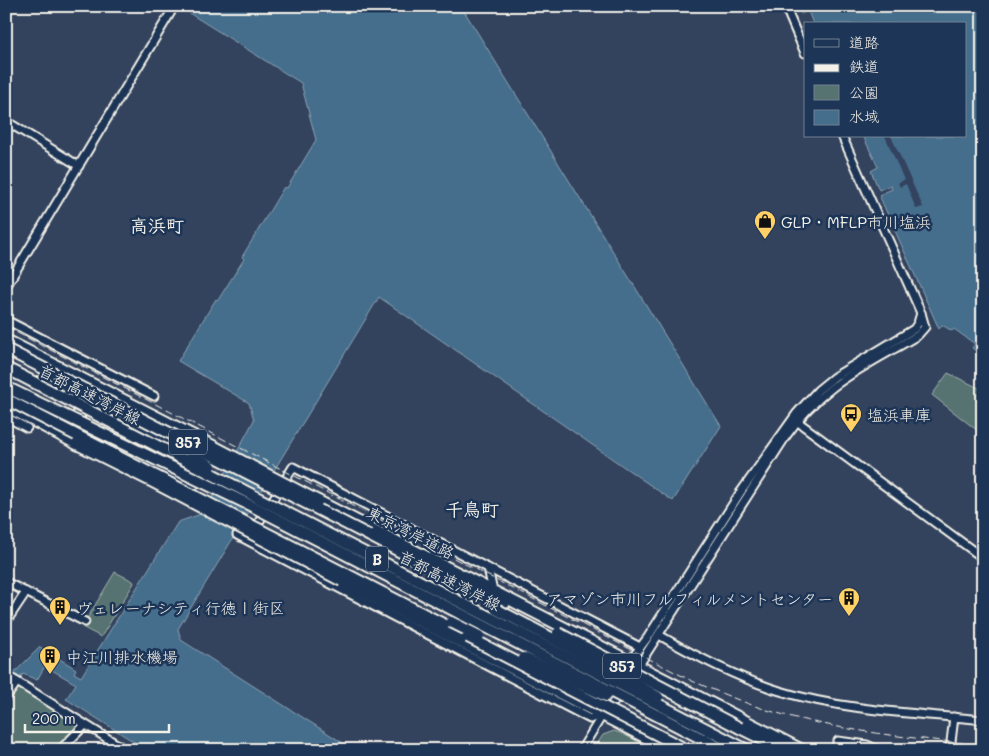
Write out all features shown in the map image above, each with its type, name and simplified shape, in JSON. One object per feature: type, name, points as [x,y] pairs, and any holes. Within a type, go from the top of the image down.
[{"type":"highway","name":"東京湾岸道路","points":[[6,340],[192,436],[371,533],[440,573],[448,583],[500,607]]},
{"type":"highway","name":"東京湾岸道路","points":[[6,349],[301,501],[494,592],[802,750]]},
{"type":"highway","name":"首都高速湾岸線","points":[[6,368],[748,750]]},
{"type":"highway","points":[[33,382],[54,383],[70,388],[202,456],[207,462],[199,480],[194,485],[183,482],[108,442],[82,425],[79,421],[79,411],[84,403],[87,402],[98,406],[191,454],[250,487],[269,503]]},
{"type":"highway","name":"首都高速湾岸線","points":[[6,387],[256,508],[724,750]]},
{"type":"highway","points":[[6,399],[257,527],[344,578],[368,585],[451,622],[558,675],[606,696],[623,703],[638,706]]},
{"type":"highway","points":[[6,406],[77,444],[344,578],[670,750]]},
{"type":"highway","points":[[192,436],[268,478],[301,501]]},
{"type":"highway","points":[[153,482],[241,523],[257,527]]},
{"type":"highway","points":[[368,585],[687,750]]},
{"type":"highway","points":[[500,607],[748,750]]},
{"type":"highway","name":"357","points":[[500,607],[784,750]]},
{"type":"street","points":[[785,6],[804,51]]},
{"type":"street","points":[[6,287],[171,12]]},
{"type":"street","points":[[6,121],[78,166]]},
{"type":"street","points":[[703,559],[740,493],[763,466],[805,402],[826,383],[923,330],[925,324],[843,138]]},
{"type":"street","points":[[6,320],[154,396]]},
{"type":"street","points":[[6,417],[27,428]]},
{"type":"street","points":[[795,419],[983,558]]},
{"type":"street","points":[[581,750],[602,714],[603,702],[659,635],[677,600],[703,559],[747,497],[763,466]]},
{"type":"street","points":[[248,541],[293,468],[640,647]]},
{"type":"street","points":[[740,493],[747,497]]},
{"type":"street","points":[[237,535],[590,719],[602,714]]},
{"type":"street","points":[[488,568],[494,592]]},
{"type":"street","points":[[6,582],[85,622]]},
{"type":"street","points":[[6,622],[26,592]]},
{"type":"street","points":[[634,664],[640,647],[677,600]]},
{"type":"street","points":[[659,635],[744,678],[803,698],[862,708],[983,720]]},
{"type":"street","points":[[7,677],[126,750]]},
{"type":"street","points":[[6,698],[17,682]]},
{"type":"street","points":[[950,750],[954,717]]},
{"type":"street","points":[[60,750],[85,724]]},
{"type":"street","points":[[834,750],[838,741],[867,745],[878,750]]},
{"type":"green space","points":[[948,373],[983,390],[983,435],[932,395]]},
{"type":"green space","points":[[115,572],[134,583],[101,637],[82,627]]},
{"type":"green space","points":[[19,687],[79,725],[57,750],[6,750],[6,700],[14,688]]},
{"type":"green space","points":[[614,731],[654,750],[593,750],[603,735]]},
{"type":"water","points":[[173,6],[461,6],[721,426],[673,501],[379,297],[178,629],[181,640],[354,750],[147,750],[66,699],[76,684],[45,666],[37,680],[23,674],[19,679],[12,675],[40,647],[76,669],[74,673],[81,677],[178,522],[207,512],[211,500],[254,420],[249,403],[178,361],[216,299],[218,300],[244,259],[242,257],[284,187],[287,188],[316,140],[301,83],[181,8],[179,10]]},
{"type":"water","points":[[798,6],[983,6],[983,356],[972,348],[975,344],[954,329],[952,331],[942,325],[939,329],[879,195],[892,189],[891,185],[879,190],[871,171],[878,167],[864,138],[966,138],[966,22],[812,22],[808,11],[801,14]]},
{"type":"pier","points":[[886,138],[892,138],[923,207],[916,209],[906,184],[900,187],[898,183],[904,180]]},
{"type":"railway","points":[[6,327],[692,681],[757,707],[820,723],[901,736],[983,745]]},
{"type":"place","name":"GLP・MFLP市川塩浜","points":[[765,240]]},
{"type":"place","name":"塩浜車庫","points":[[851,433]]},
{"type":"place","name":"アマゾン市川フルフィルメントセンター","points":[[849,617]]},
{"type":"place","name":"ヴェレーナシティ行徳Ⅰ街区","points":[[60,626]]},
{"type":"place","name":"中江川排水機場","points":[[50,675]]},
{"type":"district","name":"高浜町","points":[[157,225]]},
{"type":"district","name":"千鳥町","points":[[472,509]]}]
